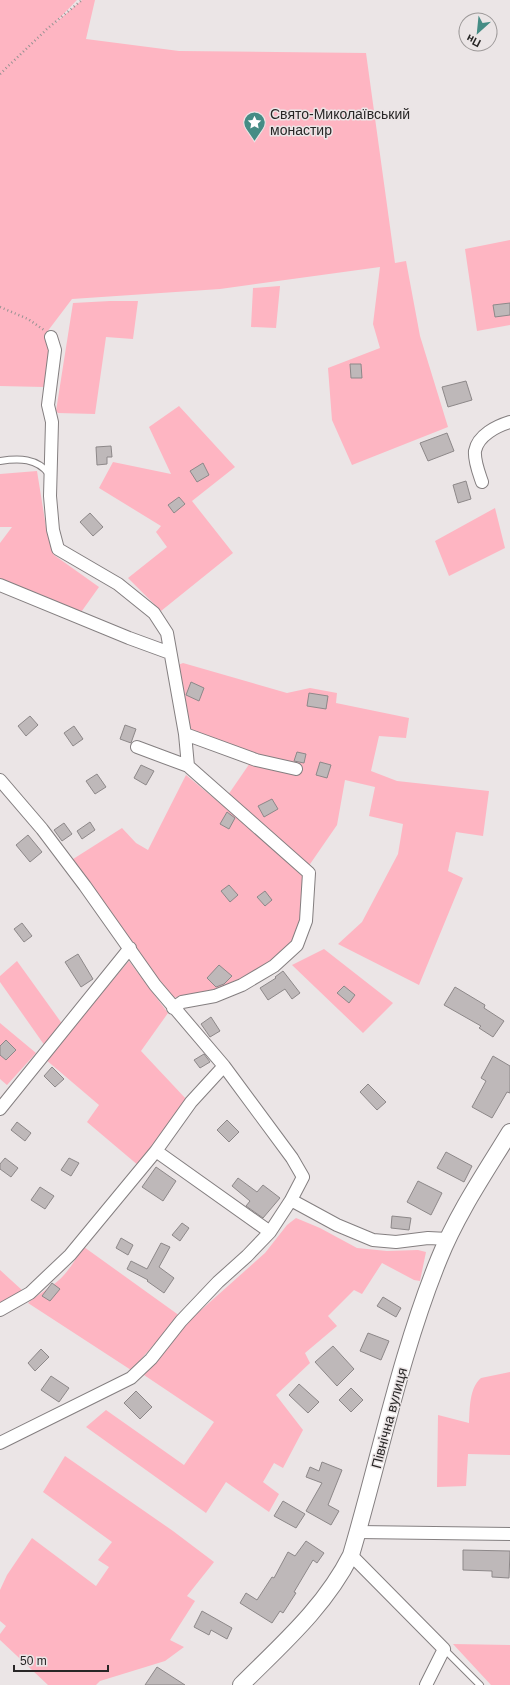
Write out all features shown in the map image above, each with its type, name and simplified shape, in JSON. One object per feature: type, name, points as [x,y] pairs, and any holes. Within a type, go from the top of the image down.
[{"type":"street","points":[[51,337],[55,350],[48,405],[52,422],[50,476],[53,530],[58,550],[118,584],[154,613],[167,633],[185,734],[188,766]]},
{"type":"street","points":[[482,482],[476,461],[475,451],[487,433],[510,422]]},
{"type":"street","points":[[0,585],[129,638],[170,653]]},
{"type":"street","points":[[185,734],[256,760],[296,769]]},
{"type":"street","points":[[137,747],[188,766],[309,874],[306,921],[298,945],[274,966],[242,985],[215,996],[182,1002],[173,1008]]},
{"type":"street","points":[[0,780],[47,836],[173,1008],[224,1066],[292,1158],[303,1177],[291,1200],[270,1232],[248,1256],[218,1282],[181,1321],[151,1359],[131,1378],[1,1445]]},
{"type":"street","points":[[0,1108],[130,948]]},
{"type":"street","points":[[0,1310],[30,1293],[70,1255],[156,1151],[191,1102],[224,1066]]},
{"type":"street","name":"Північна вулиця","points":[[241,1685],[317,1608],[341,1575],[351,1555],[411,1338],[448,1239],[510,1132]]},
{"type":"street","points":[[156,1151],[270,1232]]},
{"type":"street","points":[[291,1200],[338,1225],[372,1240],[396,1242],[428,1238],[448,1239]]},
{"type":"street","points":[[358,1532],[510,1534]]},
{"type":"street","points":[[351,1555],[444,1649],[426,1685]]},
{"type":"lane","points":[[0,461],[10,460],[37,462],[43,466],[50,476]]},
{"type":"lane","points":[[444,1649],[480,1685]]},
{"type":"path","points":[[0,74],[48,28],[82,0]]},
{"type":"path","points":[[0,307],[28,319],[47,332],[51,337]]},
{"type":"shaded area","name":"Свято-Миколаївський монастир","points":[[0,0],[77,0],[54,24],[82,0],[95,0],[86,39],[179,51],[366,53],[395,263],[406,261],[420,336],[448,427],[352,465],[332,420],[328,368],[380,348],[373,324],[380,267],[220,289],[72,299],[47,332],[51,337],[51,385],[44,387],[0,386]]},
{"type":"shaded area","points":[[510,240],[510,325],[477,331],[465,249]]},
{"type":"shaded area","points":[[280,286],[276,328],[251,327],[253,288]]},
{"type":"shaded area","points":[[138,301],[133,339],[106,337],[95,414],[58,413],[56,411],[73,303]]},
{"type":"shaded area","points":[[179,406],[235,467],[192,501],[233,553],[161,611],[128,578],[167,547],[156,532],[161,526],[99,488],[113,462],[171,474],[149,427]]},
{"type":"shaded area","points":[[37,471],[46,527],[54,555],[99,587],[79,615],[0,581],[0,543],[12,527],[0,527],[0,474]]},
{"type":"shaded area","points":[[495,508],[505,548],[449,576],[435,541]]},
{"type":"shaded area","points":[[183,663],[287,693],[310,688],[337,693],[336,703],[409,718],[406,738],[379,736],[371,771],[397,781],[489,791],[483,836],[456,832],[448,871],[463,878],[419,985],[338,944],[362,922],[398,854],[403,824],[369,816],[375,787],[345,780],[337,825],[308,867],[228,795],[250,763],[260,758],[191,732],[178,665]]},
{"type":"shaded area","points":[[186,775],[268,843],[303,877],[302,920],[294,942],[271,963],[230,986],[173,998],[168,994],[90,883],[70,861],[122,828],[136,843],[148,850]]},
{"type":"shaded area","points":[[324,949],[393,1003],[363,1033],[292,965]]},
{"type":"shaded area","points":[[17,961],[63,1025],[45,1046],[0,982],[0,976]]},
{"type":"shaded area","points":[[129,961],[168,1013],[141,1051],[187,1100],[139,1166],[87,1122],[99,1105],[45,1059]]},
{"type":"shaded area","points":[[0,1023],[36,1053],[7,1085],[0,1079]]},
{"type":"shaded area","points":[[296,1218],[320,1228],[357,1248],[387,1251],[418,1250],[426,1252],[420,1281],[414,1280],[382,1263],[362,1294],[354,1290],[328,1316],[337,1326],[305,1353],[310,1363],[276,1395],[303,1430],[283,1468],[274,1463],[263,1482],[279,1494],[269,1512],[226,1482],[206,1513],[86,1427],[106,1410],[184,1465],[214,1422],[144,1375],[191,1319],[265,1253],[287,1225]]},
{"type":"shaded area","points":[[84,1247],[180,1316],[131,1370],[28,1303],[63,1276]]},
{"type":"shaded area","points":[[0,1270],[23,1291],[0,1305]]},
{"type":"shaded area","points":[[510,1372],[510,1455],[468,1454],[466,1486],[437,1487],[438,1415],[469,1423],[472,1393],[477,1382],[481,1378]]},
{"type":"shaded area","points":[[65,1456],[173,1531],[214,1562],[187,1596],[195,1601],[170,1640],[184,1647],[165,1661],[100,1681],[96,1685],[48,1685],[0,1640],[0,1634],[6,1626],[0,1621],[0,1590],[7,1575],[32,1538],[96,1586],[109,1567],[98,1560],[112,1542],[43,1492]]},
{"type":"shaded area","points":[[453,1644],[510,1645],[510,1685],[491,1685]]},
{"type":"building","points":[[510,303],[510,315],[495,317],[493,305]]},
{"type":"building","points":[[350,364],[361,364],[362,378],[351,378]]},
{"type":"building","points":[[466,381],[472,400],[448,407],[442,387]]},
{"type":"building","points":[[447,433],[454,451],[428,461],[420,443]]},
{"type":"building","points":[[111,446],[112,457],[107,457],[107,464],[97,465],[96,447]]},
{"type":"building","points":[[203,463],[209,475],[197,482],[190,471]]},
{"type":"building","points":[[466,481],[471,499],[458,503],[453,485]]},
{"type":"building","points":[[179,497],[185,504],[174,513],[168,505]]},
{"type":"building","points":[[90,513],[103,527],[93,536],[80,522]]},
{"type":"building","points":[[191,682],[204,688],[199,701],[186,695]]},
{"type":"building","points":[[309,693],[328,696],[326,709],[307,706]]},
{"type":"building","points":[[30,716],[38,725],[26,736],[18,726]]},
{"type":"building","points":[[125,725],[136,729],[131,743],[120,739]]},
{"type":"building","points":[[74,726],[83,739],[73,746],[64,733]]},
{"type":"building","points":[[297,752],[306,754],[304,763],[294,761]]},
{"type":"building","points":[[320,762],[331,765],[327,778],[316,775]]},
{"type":"building","points":[[141,765],[154,771],[146,785],[134,778]]},
{"type":"building","points":[[97,774],[106,787],[95,794],[86,781]]},
{"type":"building","points":[[272,799],[278,809],[264,817],[258,806]]},
{"type":"building","points":[[227,812],[235,818],[229,829],[220,824]]},
{"type":"building","points":[[90,822],[95,830],[82,839],[77,831]]},
{"type":"building","points":[[64,823],[72,834],[62,841],[54,830]]},
{"type":"building","points":[[28,835],[42,852],[30,862],[16,845]]},
{"type":"building","points":[[229,885],[238,895],[230,902],[221,891]]},
{"type":"building","points":[[265,891],[272,900],[265,906],[257,897]]},
{"type":"building","points":[[22,923],[32,936],[24,942],[14,929]]},
{"type":"building","points":[[78,954],[93,979],[81,987],[65,962]]},
{"type":"building","points":[[219,965],[232,976],[224,984],[216,987],[207,978]]},
{"type":"building","points":[[283,971],[300,993],[292,999],[285,989],[268,1000],[260,988],[276,978],[275,977]]},
{"type":"building","points":[[344,986],[355,995],[349,1003],[337,993]]},
{"type":"building","points":[[455,987],[485,1005],[484,1008],[504,1021],[493,1037],[479,1028],[481,1026],[444,1005]]},
{"type":"building","points":[[211,1017],[220,1031],[210,1037],[201,1024]]},
{"type":"building","points":[[6,1040],[16,1050],[6,1060],[0,1055],[0,1046]]},
{"type":"building","points":[[204,1054],[210,1062],[200,1068],[194,1060]]},
{"type":"building","points":[[493,1056],[510,1066],[510,1093],[507,1092],[492,1118],[472,1107],[486,1081],[481,1078]]},
{"type":"building","points":[[52,1067],[64,1079],[55,1087],[44,1076]]},
{"type":"building","points":[[368,1084],[386,1102],[377,1110],[360,1092]]},
{"type":"building","points":[[227,1120],[239,1132],[229,1142],[217,1130]]},
{"type":"building","points":[[17,1122],[31,1133],[25,1141],[11,1130]]},
{"type":"building","points":[[446,1152],[472,1166],[464,1182],[437,1168]]},
{"type":"building","points":[[5,1158],[18,1168],[11,1177],[0,1169],[0,1164]]},
{"type":"building","points":[[69,1158],[79,1163],[71,1176],[61,1170]]},
{"type":"building","points":[[156,1167],[176,1181],[163,1201],[142,1187]]},
{"type":"building","points":[[238,1178],[257,1192],[263,1185],[280,1198],[263,1218],[246,1206],[250,1201],[232,1186]]},
{"type":"building","points":[[418,1181],[442,1193],[431,1215],[407,1202]]},
{"type":"building","points":[[40,1187],[54,1196],[45,1209],[31,1200]]},
{"type":"building","points":[[392,1216],[411,1218],[409,1230],[391,1228]]},
{"type":"building","points":[[182,1223],[189,1228],[180,1241],[172,1235]]},
{"type":"building","points":[[121,1238],[133,1245],[128,1255],[116,1248]]},
{"type":"building","points":[[161,1243],[170,1247],[159,1267],[174,1278],[164,1293],[147,1281],[148,1280],[127,1269],[131,1261],[147,1269]]},
{"type":"building","points":[[52,1283],[60,1289],[50,1301],[42,1296]]},
{"type":"building","points":[[383,1297],[401,1308],[396,1317],[377,1306]]},
{"type":"building","points":[[368,1333],[389,1341],[381,1360],[360,1351]]},
{"type":"building","points":[[333,1346],[354,1369],[337,1386],[315,1362]]},
{"type":"building","points":[[41,1349],[49,1357],[35,1371],[28,1363]]},
{"type":"building","points":[[51,1376],[69,1388],[59,1402],[41,1390]]},
{"type":"building","points":[[299,1384],[319,1402],[308,1413],[289,1395]]},
{"type":"building","points":[[351,1388],[363,1400],[351,1412],[339,1400]]},
{"type":"building","points":[[136,1391],[152,1407],[140,1419],[124,1403]]},
{"type":"building","points":[[322,1462],[342,1470],[328,1505],[339,1511],[331,1525],[306,1511],[322,1483],[306,1477],[310,1467],[319,1471]]},
{"type":"building","points":[[283,1501],[305,1514],[296,1528],[274,1516]]},
{"type":"building","points":[[306,1541],[324,1553],[317,1563],[313,1560],[294,1592],[296,1593],[283,1613],[280,1611],[272,1623],[240,1603],[246,1593],[257,1600],[272,1577],[274,1578],[288,1552],[295,1556]]},
{"type":"building","points":[[463,1550],[510,1551],[509,1578],[492,1577],[492,1571],[463,1570]]},
{"type":"building","points":[[202,1611],[232,1628],[227,1639],[211,1630],[209,1635],[194,1627]]},
{"type":"building","points":[[157,1667],[185,1685],[145,1685]]},
{"type":"place","name":"Свято-Миколаївський монастир","points":[[255,142]]}]
